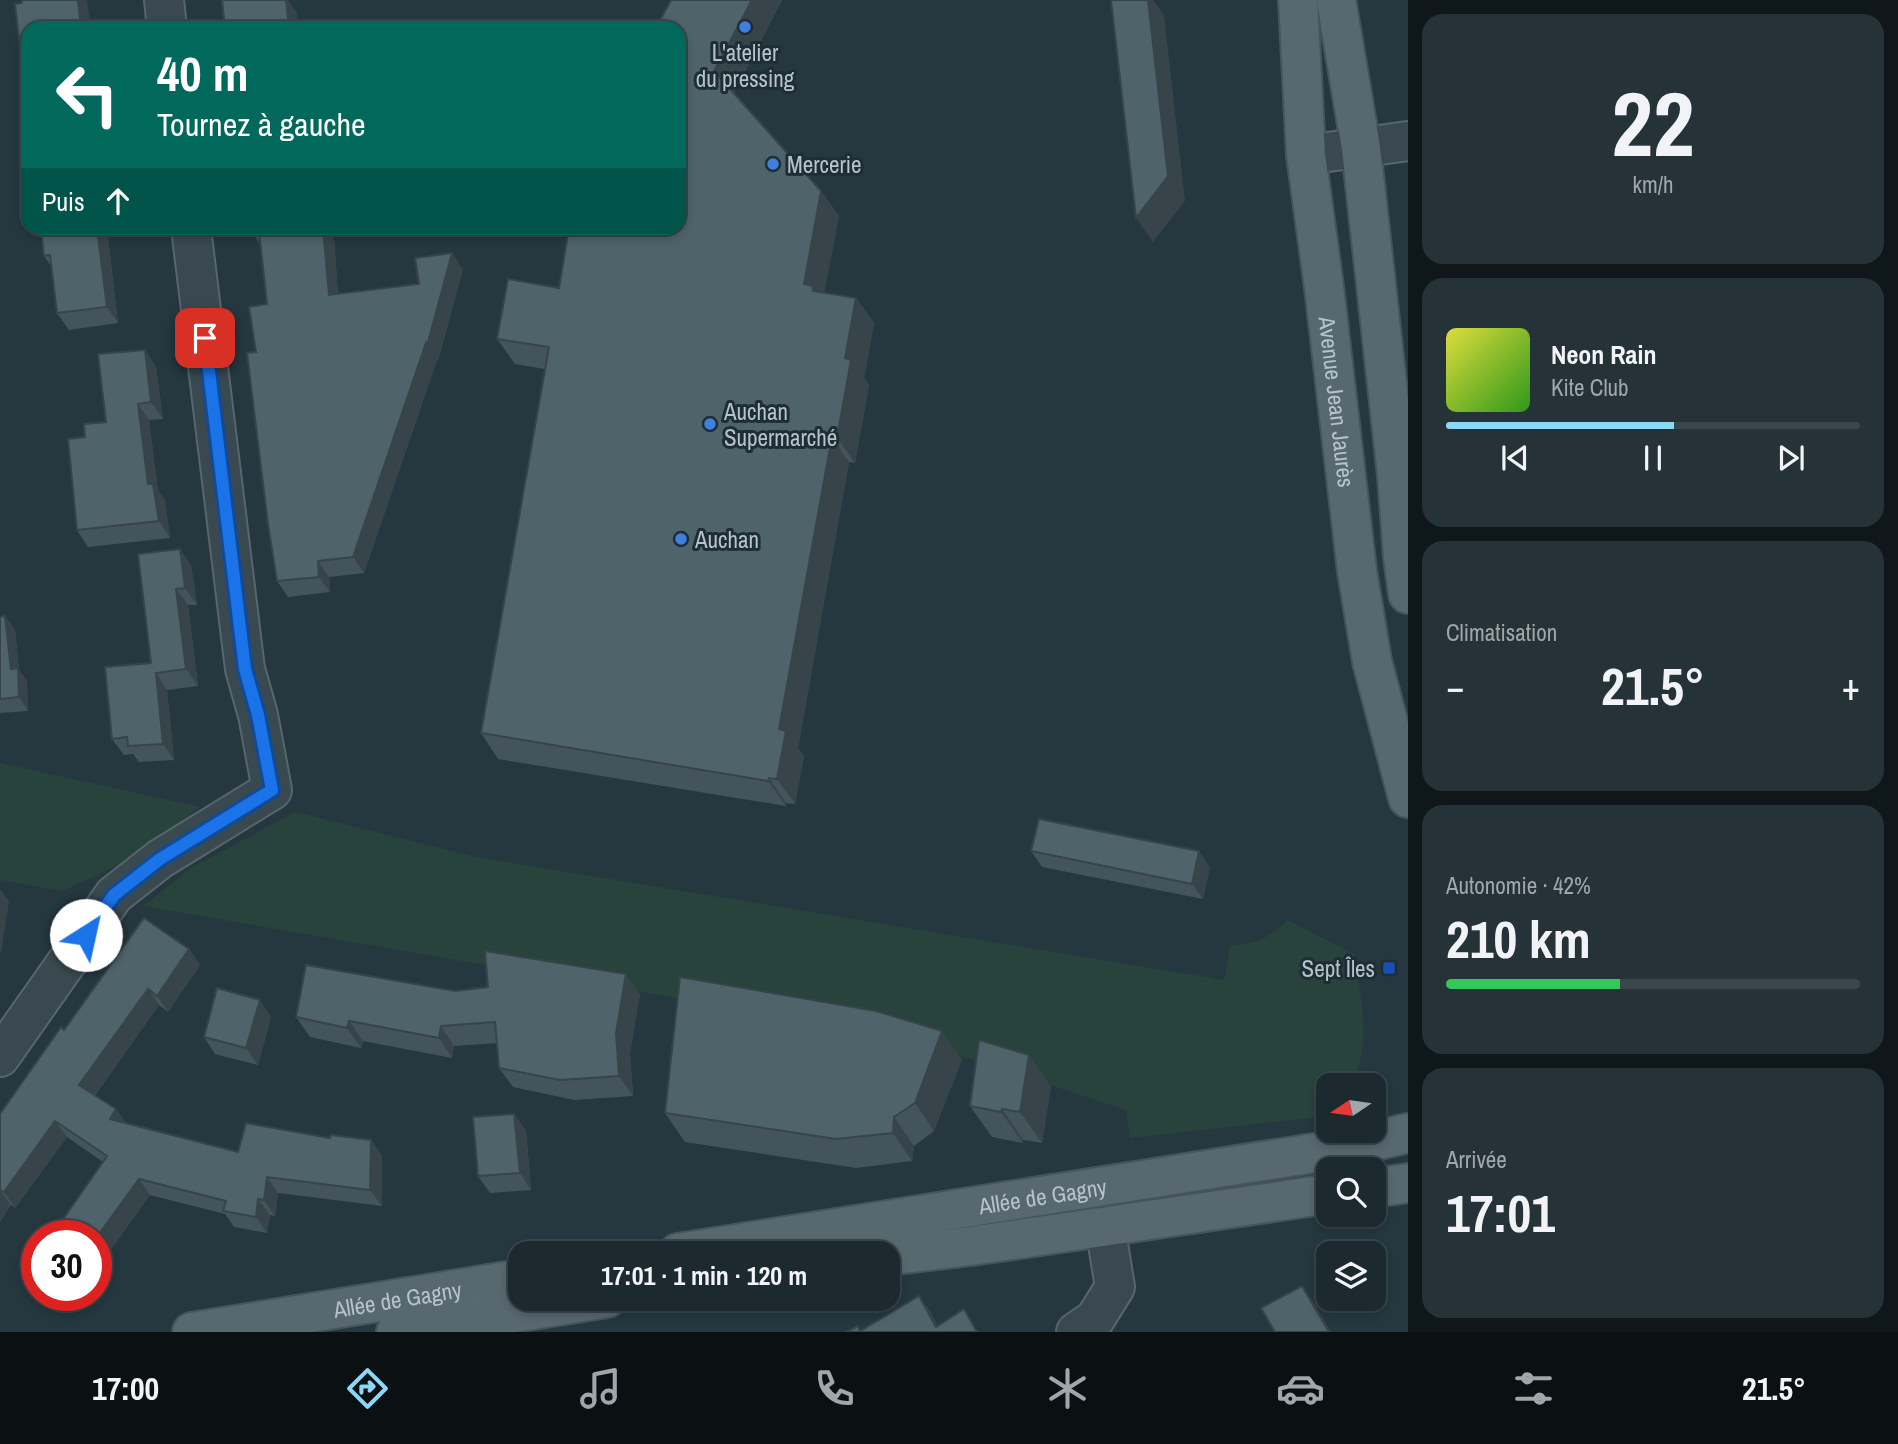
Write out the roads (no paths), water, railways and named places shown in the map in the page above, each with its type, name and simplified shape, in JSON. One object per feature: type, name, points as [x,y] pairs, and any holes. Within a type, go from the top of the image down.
[{"type":"main road","name":"Avenue Jean Jaurès","points":[[1298,0],[1306,156],[1357,571],[1372,661],[1408,798]]},
{"type":"main road","points":[[1336,0],[1361,148],[1408,594]]},
{"type":"main road","name":"Allée de Gagny","points":[[754,1241],[1333,1150],[1408,1133]]},
{"type":"main road","points":[[1386,1186],[1408,1182]]},
{"type":"main road","name":"Allée de Gagny","points":[[900,1254],[1316,1196]]},
{"type":"main road","name":"Allée de Gagny","points":[[192,1332],[508,1281]]},
{"type":"main road","name":"Allée de Gagny","points":[[396,1332],[526,1311]]},
{"type":"street","points":[[164,0],[166,21]]},
{"type":"street","points":[[1306,156],[1408,141]]},
{"type":"street","points":[[0,1057],[114,895],[160,859],[272,790],[258,715],[245,669],[192,235]]},
{"type":"street","points":[[1076,1332],[1095,1319],[1115,1287],[1105,1226]]},
{"type":"place","name":"L'atelier du pressing","points":[[745,27]]},
{"type":"place","name":"Mercerie","points":[[773,164]]},
{"type":"place","name":"Auchan Supermarché","points":[[710,424]]},
{"type":"place","name":"Auchan","points":[[681,539]]},
{"type":"place","name":"Sept Îles","points":[[1389,968]]}]
